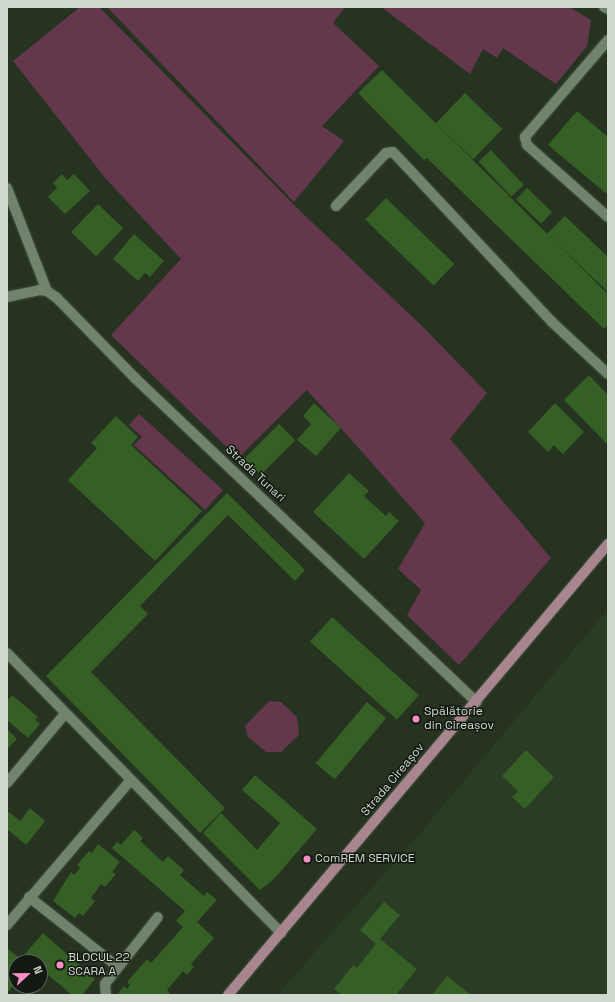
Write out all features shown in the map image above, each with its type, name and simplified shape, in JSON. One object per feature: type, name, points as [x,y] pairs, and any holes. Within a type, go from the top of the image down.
[{"type":"main road","name":"Strada Cireașov","points":[[228,995],[477,702],[608,544]]},
{"type":"street","points":[[604,7],[608,9]]},
{"type":"street","points":[[608,40],[526,137],[527,145],[608,217]]},
{"type":"street","points":[[336,206],[386,153],[393,152],[552,322],[608,374]]},
{"type":"street","points":[[7,188],[47,291],[39,290],[7,297]]},
{"type":"street","name":"Strada Tunari","points":[[47,291],[135,378],[477,702]]},
{"type":"street","points":[[7,653],[130,781],[281,933]]},
{"type":"street","points":[[7,783],[65,714]]},
{"type":"street","points":[[7,925],[29,897],[130,781]]},
{"type":"street","points":[[29,897],[118,967]]},
{"type":"street","points":[[106,995],[104,984],[158,917]]},
{"type":"shaded area","points":[[80,7],[99,7],[296,207],[424,328],[487,393],[450,439],[551,558],[459,665],[407,615],[421,590],[398,569],[425,523],[307,390],[238,458],[111,335],[181,259],[106,179],[13,61]]},
{"type":"shaded area","points":[[107,7],[345,7],[333,23],[379,66],[322,126],[344,141],[294,202]]},
{"type":"shaded area","points":[[381,7],[569,7],[591,20],[587,46],[556,84],[503,48],[497,58],[483,49],[470,74]]},
{"type":"shaded area","points":[[139,414],[223,490],[205,510],[134,445],[142,437],[129,425]]},
{"type":"shaded area","points":[[608,609],[608,995],[277,995],[416,838]]},
{"type":"shaded area","points":[[269,701],[281,702],[297,717],[299,735],[281,752],[266,752],[248,737],[245,726]]},
{"type":"building","points":[[382,70],[608,294],[608,325],[604,329],[427,158],[424,160],[358,93]]},
{"type":"building","points":[[465,93],[502,129],[473,159],[436,123]]},
{"type":"building","points":[[577,111],[608,137],[608,195],[548,145]]},
{"type":"building","points":[[491,150],[524,185],[511,197],[479,162]]},
{"type":"building","points":[[62,174],[67,180],[74,174],[90,191],[65,214],[48,197],[57,188],[53,183]]},
{"type":"building","points":[[527,188],[552,212],[541,224],[516,200]]},
{"type":"building","points":[[386,198],[454,264],[433,286],[365,220]]},
{"type":"building","points":[[98,204],[123,228],[96,256],[71,232]]},
{"type":"building","points":[[565,216],[608,257],[608,292],[547,234]]},
{"type":"building","points":[[134,234],[164,261],[150,277],[145,273],[138,281],[113,259]]},
{"type":"building","points":[[589,375],[608,395],[608,445],[564,400]]},
{"type":"building","points":[[314,403],[341,428],[316,456],[297,440],[311,424],[303,416]]},
{"type":"building","points":[[555,403],[584,432],[563,454],[554,445],[548,452],[528,432]]},
{"type":"building","points":[[116,416],[138,437],[131,445],[202,511],[155,561],[68,480],[97,448],[91,443]]},
{"type":"building","points":[[279,424],[295,440],[261,475],[244,459]]},
{"type":"building","points":[[349,473],[369,491],[364,496],[386,516],[389,512],[399,521],[364,559],[313,512]]},
{"type":"building","points":[[227,493],[305,570],[295,581],[228,515],[140,606],[148,614],[91,672],[225,808],[200,833],[46,676]]},
{"type":"building","points":[[332,617],[419,695],[397,720],[310,642]]},
{"type":"building","points":[[12,695],[38,717],[35,720],[40,724],[28,738],[7,720],[7,701]]},
{"type":"building","points":[[367,702],[386,718],[335,779],[316,763]]},
{"type":"building","points":[[7,729],[17,739],[7,749]]},
{"type":"building","points":[[526,750],[554,777],[525,809],[512,797],[518,791],[502,776]]},
{"type":"building","points":[[255,775],[317,829],[274,879],[260,890],[203,833],[221,813],[257,850],[280,823],[242,790]]},
{"type":"building","points":[[30,808],[45,821],[26,845],[7,829],[7,814],[9,812],[20,821]]},
{"type":"building","points":[[134,830],[143,838],[140,841],[163,862],[168,856],[184,870],[180,875],[204,896],[207,892],[217,900],[197,922],[214,938],[191,964],[194,967],[187,975],[183,971],[167,990],[170,993],[168,995],[117,995],[124,986],[127,989],[130,985],[127,982],[147,959],[151,963],[183,927],[176,921],[185,911],[112,848],[117,842],[121,845]]},
{"type":"building","points":[[98,844],[120,862],[112,872],[116,874],[105,887],[101,884],[91,898],[95,901],[83,916],[79,913],[75,918],[53,901],[71,872],[74,875],[80,868],[77,865],[89,851],[92,853]]},
{"type":"building","points":[[384,902],[400,915],[380,939],[417,969],[396,995],[342,995],[334,989],[353,965],[357,968],[376,944],[360,930]]},
{"type":"building","name":"BLOCUL 22 SCARA A","points":[[43,933],[95,979],[82,995],[72,995],[48,975],[48,954],[25,954]]},
{"type":"building","points":[[7,948],[14,954],[8,954],[7,993]]},
{"type":"building","points":[[447,976],[471,995],[432,995]]},
{"type":"place","name":"Spălătorie din Cireașov","points":[[416,719]]},
{"type":"place","name":"ComREM SERVICE","points":[[307,859]]},
{"type":"place","name":"BLOCUL 22 SCARA A","points":[[60,965]]}]
